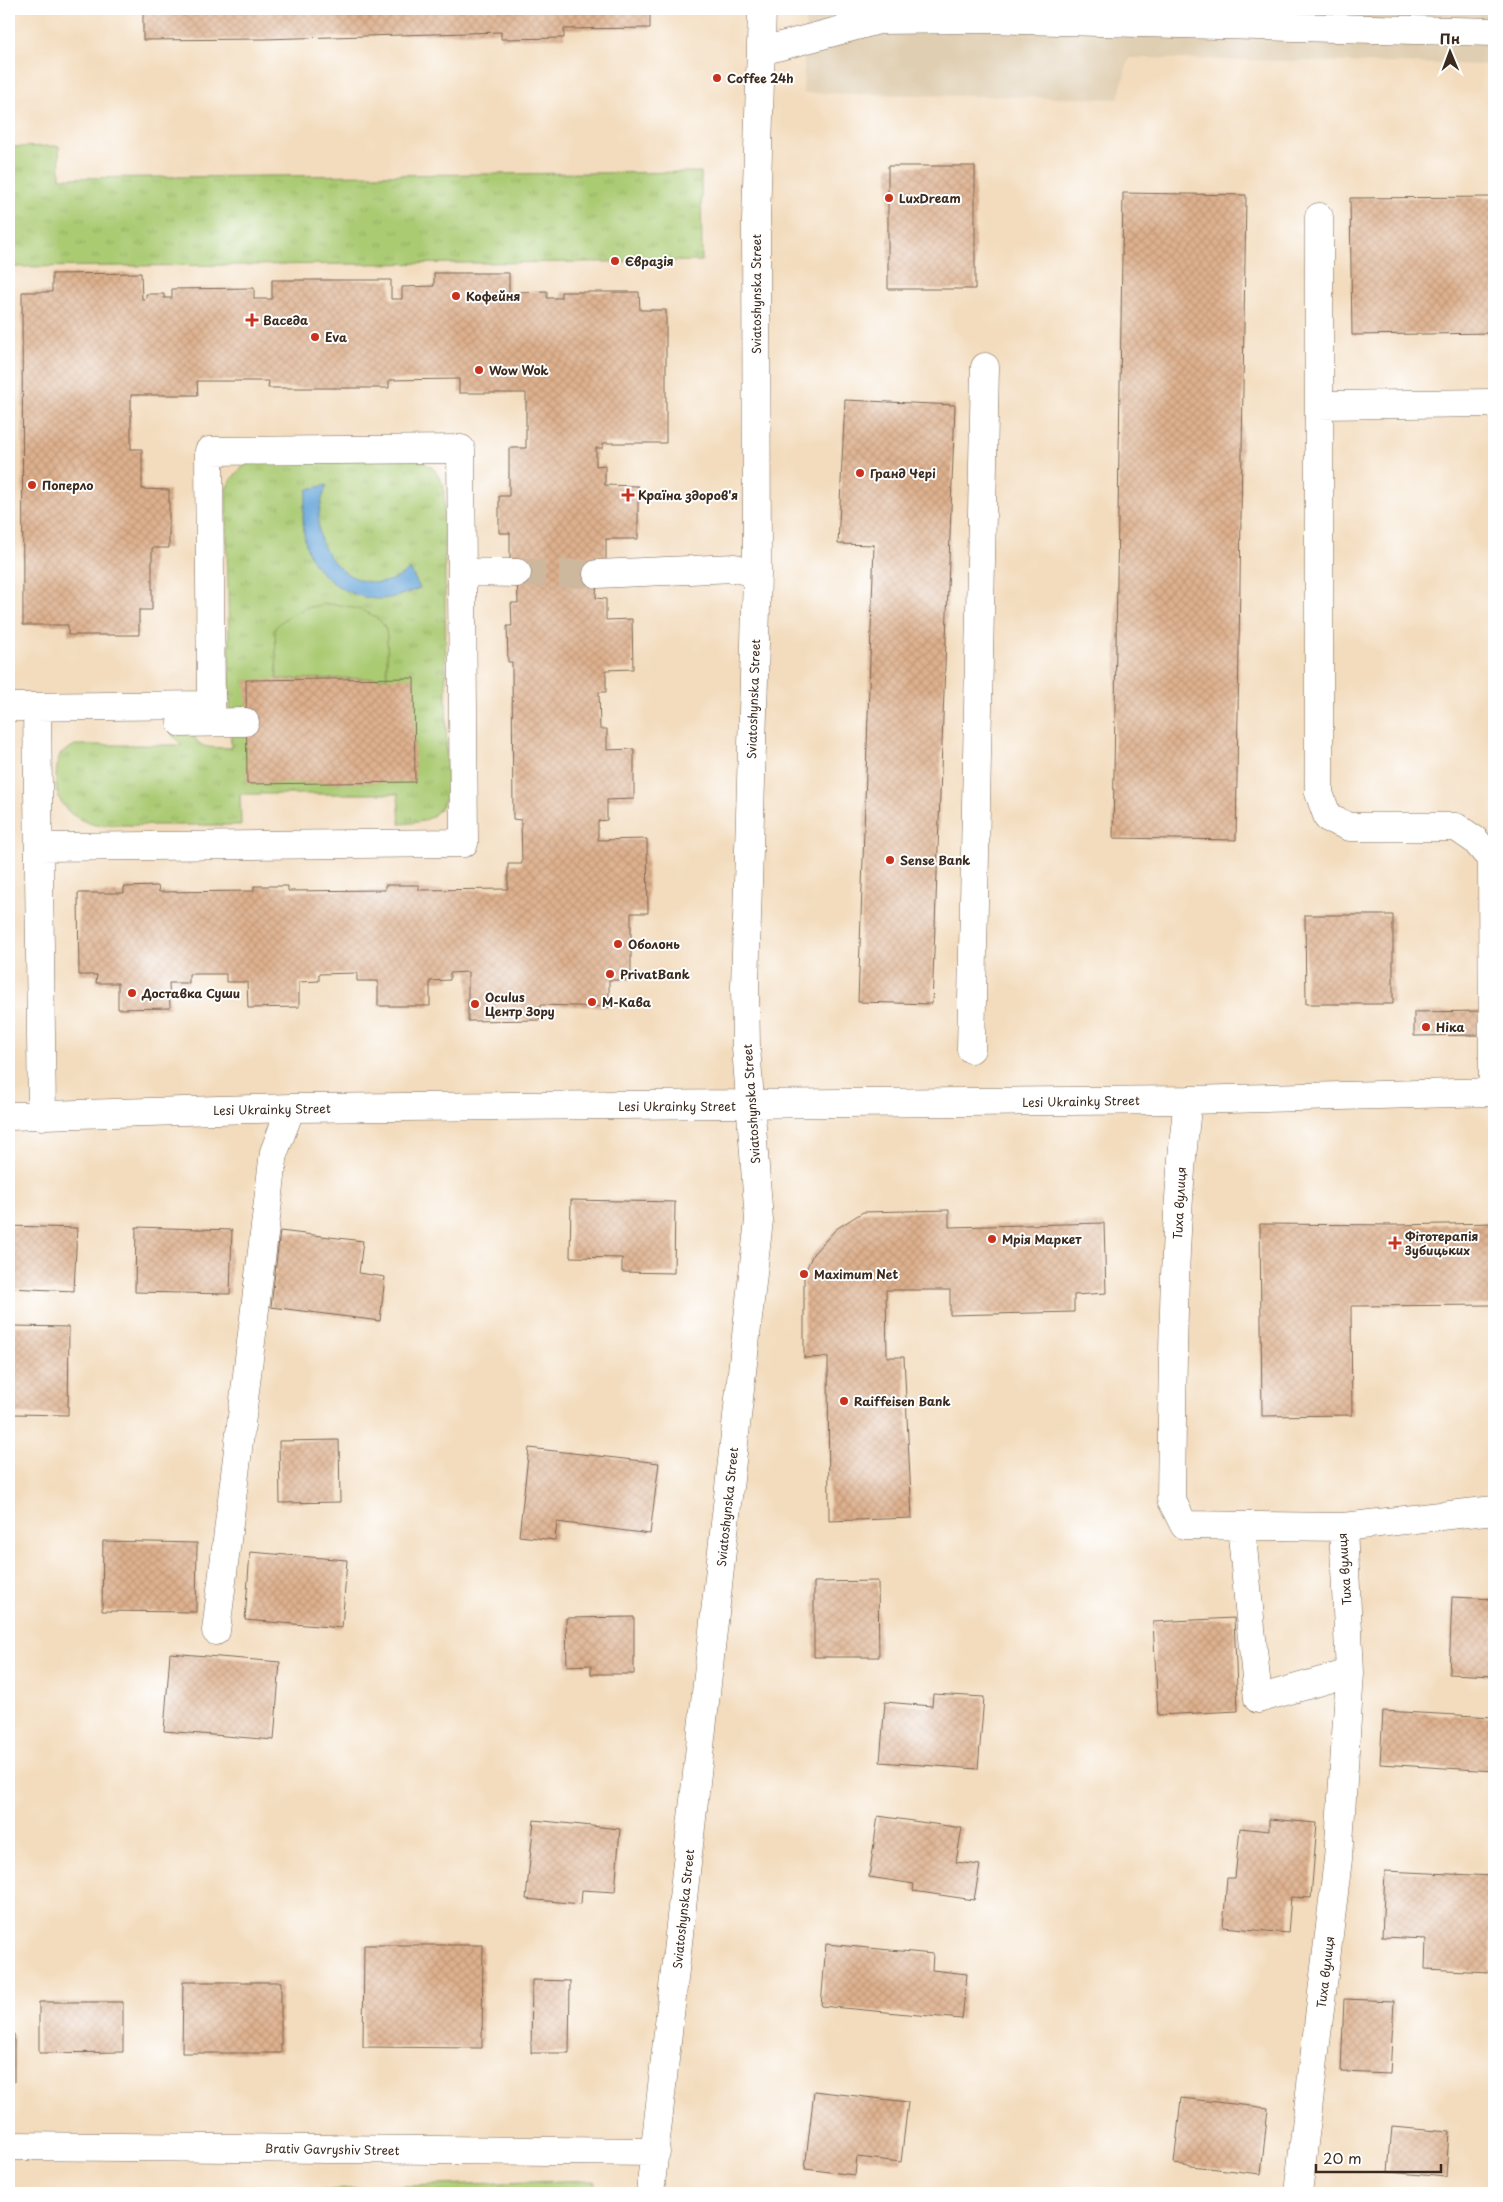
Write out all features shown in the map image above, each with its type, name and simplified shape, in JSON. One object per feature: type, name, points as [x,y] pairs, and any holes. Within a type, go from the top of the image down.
[{"type":"street","name":"Sviatoshynska Street","points":[[650,2193],[759,1220],[745,987],[757,574],[756,221],[762,9]]},
{"type":"street","points":[[762,51],[879,14],[981,14],[1494,32]]},
{"type":"street","points":[[1319,217],[1319,793],[1328,818],[1350,827],[1456,827],[1475,840],[1492,860],[1493,1092]]},
{"type":"street","points":[[971,1049],[985,367]]},
{"type":"street","points":[[1319,405],[1494,403]]},
{"type":"street","points":[[37,716],[211,705],[209,451],[461,448],[464,843],[39,847]]},
{"type":"street","points":[[597,574],[735,568],[757,574]]},
{"type":"street","points":[[462,572],[517,573]]},
{"type":"street","points":[[9,707],[37,716],[245,722]]},
{"type":"street","points":[[37,716],[42,1116]]},
{"type":"street","name":"Lesi Ukrainky Street","points":[[9,1116],[291,1108],[1188,1100],[1493,1092]]},
{"type":"street","name":"Тиха вулиця","points":[[1188,1100],[1182,1148],[1174,1301],[1171,1499],[1184,1525],[1343,1527],[1350,1673],[1338,1859],[1298,2193]]},
{"type":"street","points":[[216,1631],[274,1152],[291,1108]]},
{"type":"street","points":[[1343,1527],[1494,1510]]},
{"type":"street","points":[[1241,1526],[1258,1699],[1350,1673]]},
{"type":"street","name":"Brativ Gavryshiv Street","points":[[9,2146],[656,2152]]},
{"type":"shaded area","points":[[806,9],[1494,9],[1494,65],[1129,58],[1118,99],[803,93]]},
{"type":"green space","points":[[59,146],[60,178],[701,172],[702,261],[9,267],[9,147]]},
{"type":"green space","points":[[419,459],[434,469],[444,486],[447,793],[440,809],[430,818],[400,824],[398,794],[240,794],[241,825],[95,825],[72,814],[60,799],[56,779],[60,754],[75,745],[182,745],[172,735],[171,721],[190,723],[195,739],[203,746],[231,748],[226,489],[238,472],[245,465],[255,460]]},
{"type":"green space","points":[[328,604],[362,610],[383,624],[387,636],[387,678],[277,679],[275,628],[299,611]]},
{"type":"green space","points":[[595,2180],[594,2193],[278,2193],[405,2186]]},
{"type":"water","points":[[327,485],[320,509],[319,525],[322,542],[332,560],[352,576],[363,581],[375,583],[399,577],[410,569],[420,588],[399,596],[376,599],[366,598],[336,585],[320,571],[307,550],[303,513],[308,489]]},
{"type":"building","points":[[143,9],[650,9],[650,28],[564,29],[564,38],[501,39],[501,32],[264,39],[143,40]]},
{"type":"building","points":[[888,166],[975,166],[975,289],[888,289]]},
{"type":"building","points":[[1123,193],[1246,195],[1236,840],[1113,838]]},
{"type":"building","points":[[1494,197],[1494,333],[1352,335],[1350,198]]},
{"type":"building","points":[[141,273],[142,299],[146,299],[146,294],[164,294],[164,298],[172,298],[172,289],[254,288],[254,299],[272,299],[272,280],[391,280],[391,299],[402,299],[402,287],[434,286],[434,273],[509,273],[509,298],[517,298],[517,292],[547,291],[547,298],[561,298],[561,292],[639,292],[640,310],[666,310],[666,443],[603,443],[603,448],[596,448],[596,466],[605,465],[605,485],[638,486],[638,539],[606,539],[606,560],[597,574],[596,598],[606,599],[606,620],[632,619],[633,669],[606,670],[606,692],[599,692],[600,729],[607,729],[607,750],[634,749],[634,799],[607,800],[607,820],[598,821],[598,840],[647,839],[648,913],[631,913],[631,980],[609,980],[609,1007],[540,1005],[540,1020],[468,1021],[468,972],[450,973],[450,980],[430,981],[430,1006],[378,1006],[378,981],[357,981],[357,973],[319,974],[319,981],[299,982],[299,1007],[248,1008],[247,982],[226,982],[226,974],[189,974],[189,983],[169,983],[170,1008],[118,1009],[118,983],[96,983],[97,975],[79,975],[78,893],[124,893],[124,887],[158,886],[159,892],[254,891],[254,886],[288,886],[288,891],[385,890],[385,885],[419,885],[419,890],[508,889],[508,864],[522,864],[521,820],[513,819],[512,662],[508,662],[507,626],[512,626],[511,603],[518,603],[517,573],[510,561],[510,533],[499,533],[499,496],[509,496],[509,448],[526,448],[526,393],[459,393],[459,379],[389,380],[389,388],[268,388],[269,381],[197,381],[198,395],[131,395],[131,449],[142,449],[142,489],[169,490],[169,548],[152,548],[152,610],[139,610],[139,635],[68,635],[68,625],[23,625],[22,292],[52,292],[52,274]]},
{"type":"building","points":[[845,400],[955,405],[932,1004],[858,1002],[874,545],[838,544]]},
{"type":"building","points":[[414,678],[415,782],[247,784],[246,680]]},
{"type":"building","points":[[1305,915],[1393,915],[1393,1004],[1306,1004]]},
{"type":"building","points":[[1481,1011],[1482,1035],[1414,1036],[1414,1012]]},
{"type":"building","points":[[571,1200],[675,1202],[674,1273],[622,1272],[622,1258],[570,1257]]},
{"type":"building","points":[[949,1210],[949,1227],[1104,1223],[1106,1293],[1074,1295],[1074,1312],[950,1315],[950,1290],[886,1290],[887,1357],[904,1357],[912,1518],[829,1521],[828,1357],[804,1358],[804,1274],[813,1254],[836,1229],[863,1212]]},
{"type":"building","points":[[1494,1223],[1494,1305],[1351,1306],[1352,1415],[1262,1416],[1260,1224],[1395,1225]]},
{"type":"building","points":[[9,1226],[77,1228],[74,1291],[9,1288]]},
{"type":"building","points":[[136,1227],[232,1230],[230,1294],[135,1292]]},
{"type":"building","points":[[280,1231],[363,1241],[359,1273],[385,1277],[380,1321],[271,1307]]},
{"type":"building","points":[[14,1326],[69,1327],[68,1415],[13,1414]]},
{"type":"building","points":[[339,1440],[340,1502],[280,1503],[279,1441]]},
{"type":"building","points":[[529,1448],[659,1463],[650,1534],[557,1522],[555,1540],[519,1536]]},
{"type":"building","points":[[103,1541],[197,1543],[196,1612],[102,1611]]},
{"type":"building","points":[[250,1552],[347,1560],[342,1628],[245,1620]]},
{"type":"building","points":[[878,1581],[879,1657],[814,1657],[814,1582]]},
{"type":"building","points":[[1452,1597],[1494,1599],[1494,1676],[1449,1674]]},
{"type":"building","points":[[634,1617],[634,1674],[591,1674],[591,1665],[567,1666],[566,1618]]},
{"type":"building","points":[[1234,1618],[1238,1711],[1158,1715],[1153,1622]]},
{"type":"building","points":[[170,1653],[280,1662],[274,1740],[164,1731]]},
{"type":"building","points":[[933,1694],[984,1697],[978,1769],[880,1762],[885,1702],[932,1706]]},
{"type":"building","points":[[1383,1711],[1494,1717],[1494,1771],[1380,1764]]},
{"type":"building","points":[[878,1816],[962,1828],[956,1862],[980,1865],[974,1900],[913,1891],[914,1884],[869,1877]]},
{"type":"building","points":[[1269,1819],[1317,1823],[1311,1898],[1291,1897],[1288,1933],[1223,1927],[1227,1878],[1235,1878],[1240,1828],[1269,1831]]},
{"type":"building","points":[[534,1820],[620,1829],[615,1892],[582,1890],[581,1904],[526,1899]]},
{"type":"building","points":[[1385,1871],[1494,1876],[1490,1972],[1425,1969],[1426,1939],[1382,1937]]},
{"type":"building","points":[[826,1944],[933,1954],[932,1970],[967,1974],[962,2019],[821,2006]]},
{"type":"building","points":[[364,1945],[483,1945],[482,2048],[363,2047]]},
{"type":"building","points":[[532,1980],[570,1981],[569,2053],[531,2053]]},
{"type":"building","points":[[183,1982],[281,1982],[281,2053],[182,2053]]},
{"type":"building","points":[[1344,1999],[1394,2001],[1390,2074],[1341,2072]]},
{"type":"building","points":[[39,2002],[123,2002],[123,2052],[39,2053]]},
{"type":"building","points":[[14,2034],[14,2082],[9,2082],[9,2035]]},
{"type":"building","points":[[814,2091],[908,2102],[901,2162],[857,2157],[855,2175],[805,2169]]},
{"type":"building","points":[[1181,2098],[1268,2108],[1261,2174],[1174,2164]]},
{"type":"building","points":[[1392,2127],[1449,2132],[1446,2177],[1388,2172]]},
{"type":"tunnel","points":[[517,573],[597,574]]},
{"type":"place","name":"Coffee 24h","points":[[717,78]]},
{"type":"place","name":"LuxDream","points":[[889,198]]},
{"type":"place","name":"Євразія","points":[[615,261]]},
{"type":"place","name":"Кофейня","points":[[456,296]]},
{"type":"place","name":"Васеда","points":[[252,320]]},
{"type":"place","name":"Eva","points":[[315,337]]},
{"type":"place","name":"Wow Wok","points":[[479,370]]},
{"type":"place","name":"Гранд Чері","points":[[860,473]]},
{"type":"place","name":"Поперло","points":[[32,485]]},
{"type":"place","name":"Країна здоров'я","points":[[628,495]]},
{"type":"place","name":"Sense Bank","points":[[890,860]]},
{"type":"place","name":"Оболонь","points":[[618,944]]},
{"type":"place","name":"PrivatBank","points":[[610,974]]},
{"type":"place","name":"Доставка Суши","points":[[132,993]]},
{"type":"place","name":"М-Кава","points":[[592,1002]]},
{"type":"place","name":"Oculus Центр Зору","points":[[475,1004]]},
{"type":"place","name":"Ніка","points":[[1426,1027]]},
{"type":"place","name":"Мрія Маркет","points":[[992,1239]]},
{"type":"place","name":"Фітотерапія Зубицьких","points":[[1395,1243]]},
{"type":"place","name":"Maximum Net","points":[[804,1274]]},
{"type":"place","name":"Raiffeisen Bank","points":[[844,1401]]}]
